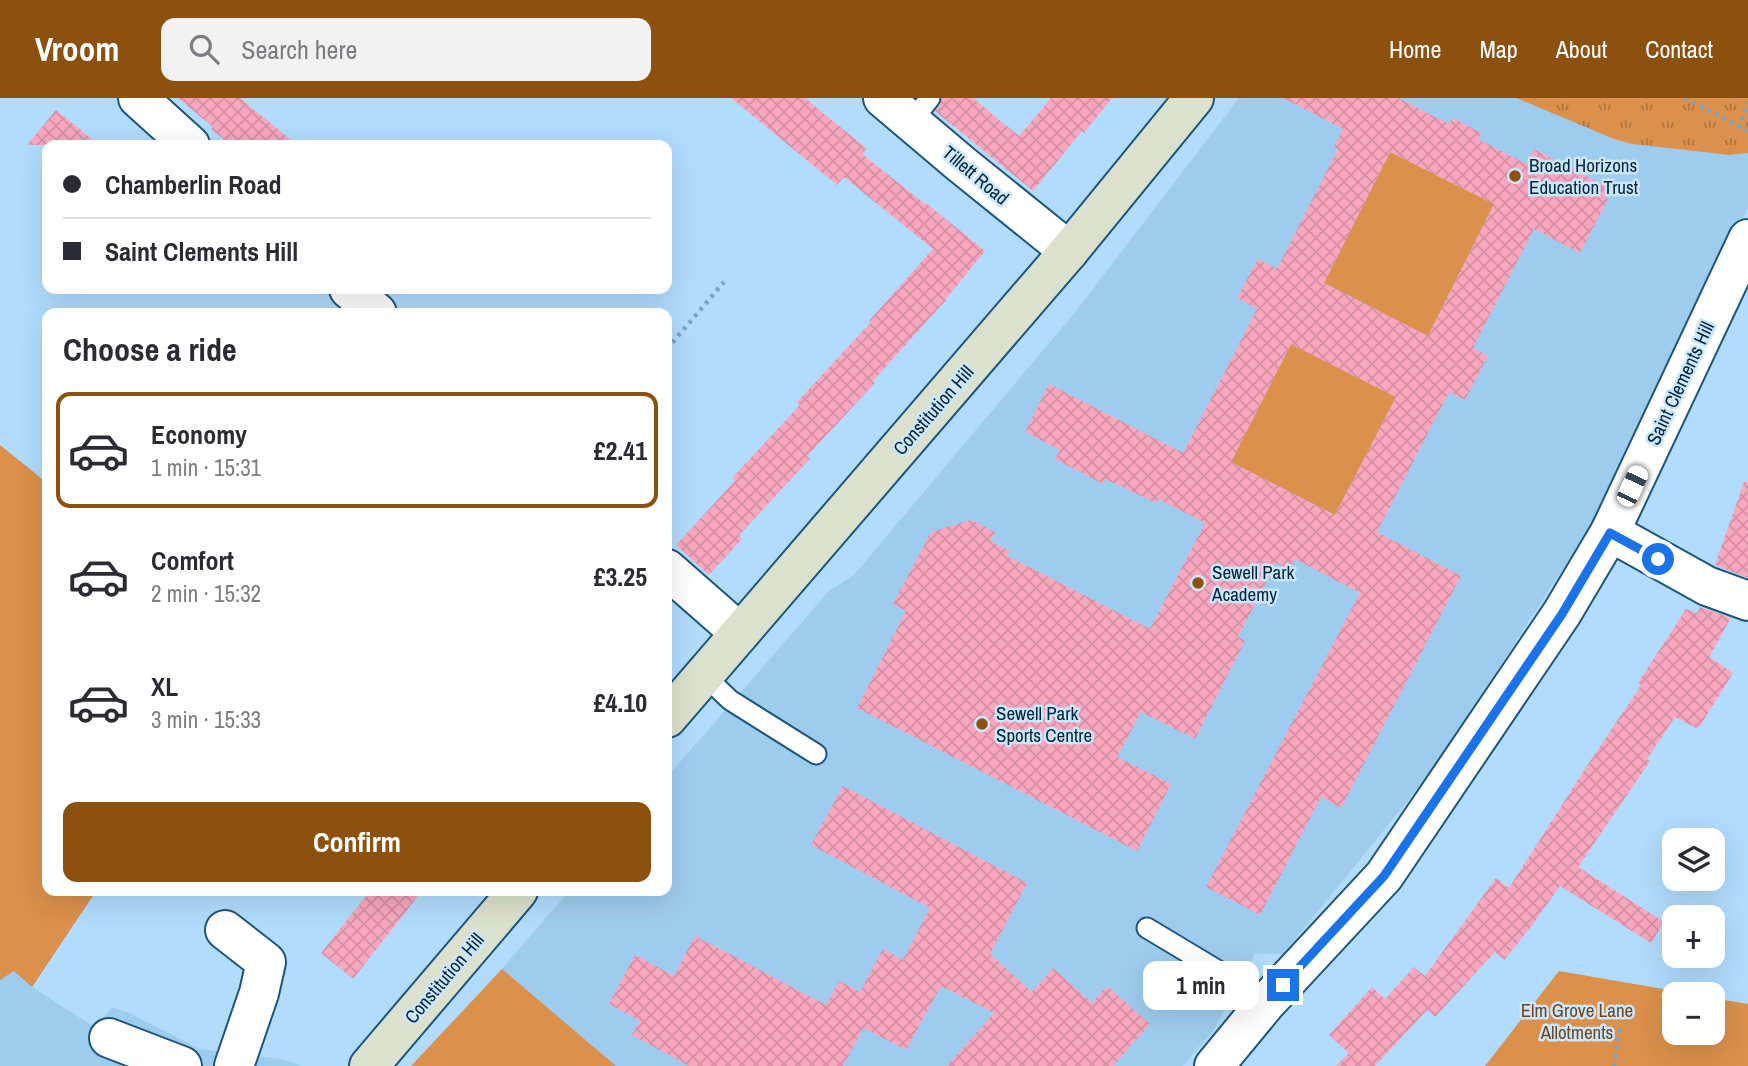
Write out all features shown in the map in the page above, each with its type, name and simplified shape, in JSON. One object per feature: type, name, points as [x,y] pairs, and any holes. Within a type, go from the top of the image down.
[{"type":"main road","name":"Constitution Hill","points":[[672,712],[1069,251],[1194,98]]},
{"type":"main road","name":"Constitution Hill","points":[[369,1066],[514,896]]},
{"type":"street","points":[[138,98],[184,140]]},
{"type":"street","name":"Tillett Road","points":[[908,106],[1069,251]]},
{"type":"street","name":"Saint Clements Hill","points":[[1214,1066],[1266,1003],[1384,876],[1562,614],[1610,533],[1748,239]]},
{"type":"street","points":[[355,294],[371,308]]},
{"type":"street","points":[[1610,533],[1707,586],[1748,601]]},
{"type":"street","points":[[672,573],[740,633]]},
{"type":"street","points":[[225,930],[266,962],[259,993],[234,1066]]},
{"type":"street","points":[[108,1038],[182,1066]]},
{"type":"lane","points":[[704,675],[730,700],[816,754]]},
{"type":"lane","points":[[1147,928],[1232,979],[1266,1003]]},
{"type":"path","points":[[1685,98],[1748,131]]},
{"type":"path","points":[[1739,128],[1748,102]]},
{"type":"path","points":[[672,343],[724,282]]},
{"type":"path","points":[[1614,1066],[1620,1028]]},
{"type":"shaded area","name":"Sewell Park Academy","points":[[1239,98],[1516,98],[1632,144],[1730,155],[1748,153],[1748,208],[1608,499],[1432,771],[1283,954],[1255,954],[1213,1031],[1183,1066],[418,1066],[565,896],[672,896],[672,771],[829,591],[854,575],[1076,311]]},
{"type":"shaded area","points":[[0,445],[42,479],[42,896],[93,896],[32,987],[96,1028],[112,1007],[200,1049],[281,1059],[303,1066],[0,1066]]},
{"type":"green space","points":[[1516,98],[1748,98],[1748,153],[1730,155],[1632,144]]},
{"type":"green space","points":[[1390,152],[1494,204],[1428,336],[1324,283]]},
{"type":"green space","points":[[1291,344],[1396,397],[1335,515],[1231,462]]},
{"type":"green space","points":[[0,445],[42,479],[42,896],[93,896],[32,987],[14,971],[0,980]]},
{"type":"green space","points":[[502,969],[616,1066],[411,1066]]},
{"type":"green space","name":"Elm Grove Lane Allotments","points":[[1559,971],[1662,989],[1662,1045],[1725,1045],[1725,1000],[1748,1004],[1748,1066],[1485,1066]]},
{"type":"building","points":[[178,98],[240,98],[291,140],[225,140],[211,129],[213,127]]},
{"type":"building","points":[[731,98],[805,98],[867,149],[862,154],[985,251],[946,300],[873,381],[875,383],[807,456],[810,459],[739,535],[742,539],[709,575],[676,545],[735,481],[732,478],[800,405],[797,402],[871,322],[869,321],[933,249],[844,177],[837,185]]},
{"type":"building","points":[[942,98],[973,98],[1019,136],[1051,98],[1112,98],[1033,191],[935,111]]},
{"type":"building","points":[[1283,98],[1398,98],[1449,124],[1453,118],[1481,133],[1478,139],[1526,164],[1534,149],[1609,188],[1604,197],[1608,199],[1580,253],[1534,229],[1473,348],[1488,356],[1465,400],[1449,392],[1377,532],[1461,576],[1341,808],[1321,797],[1260,915],[1206,887],[1360,593],[1295,559],[1290,570],[1276,563],[1238,637],[1245,641],[1195,739],[1141,712],[1117,757],[1171,784],[1137,851],[857,708],[906,611],[893,604],[931,532],[971,520],[995,532],[990,541],[1010,551],[1007,556],[1150,629],[1205,523],[1158,499],[1156,503],[1105,479],[1103,484],[1055,459],[1060,450],[1025,432],[1049,384],[1183,453],[1257,309],[1237,298],[1258,259],[1277,269],[1338,149],[1334,147],[1343,129]],"holes":[[[1390,152],[1494,204],[1428,336],[1324,283]],[[1291,344],[1396,397],[1335,515],[1231,462]]]},
{"type":"building","points":[[56,110],[93,140],[42,140],[42,145],[27,145]]},
{"type":"building","points":[[1744,482],[1748,482],[1748,578],[1715,565]]},
{"type":"building","points":[[1700,607],[1731,618],[1709,657],[1733,673],[1698,729],[1675,717],[1647,759],[1650,761],[1578,867],[1662,921],[1651,943],[1560,886],[1504,960],[1495,952],[1435,1017],[1427,1010],[1375,1066],[1336,1066],[1349,1053],[1329,1035],[1372,987],[1385,999],[1414,967],[1425,976],[1496,878],[1509,888],[1641,685],[1638,683],[1686,609],[1697,613]]},
{"type":"building","points":[[843,786],[1027,883],[990,954],[1032,992],[1053,968],[1092,1003],[1107,986],[1150,1024],[1113,1066],[947,1066],[994,1013],[941,986],[906,1050],[863,1028],[843,1066],[689,1066],[632,1035],[640,1021],[609,1004],[635,955],[674,976],[695,936],[826,1005],[839,981],[860,992],[883,949],[903,960],[930,908],[811,845]]},
{"type":"building","points":[[366,896],[418,896],[353,979],[321,953]]},
{"type":"place","name":"Broad Horizons Education Trust","points":[[1515,176]]},
{"type":"place","name":"Sewell Park Academy","points":[[1198,583]]},
{"type":"place","name":"Sewell Park Sports Centre","points":[[982,724]]},
{"type":"route","points":[[1283,985],[1384,876],[1562,614],[1610,533],[1658,559]]}]
